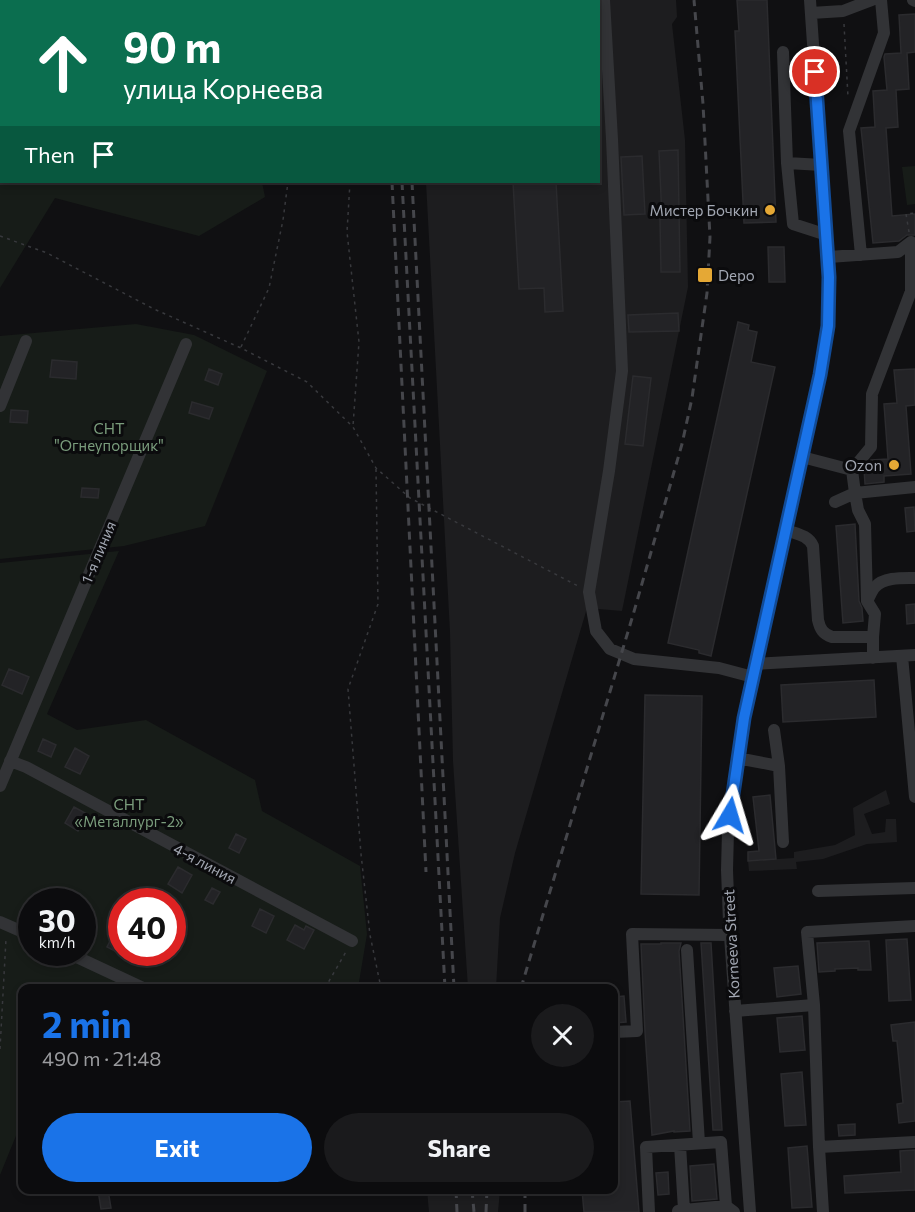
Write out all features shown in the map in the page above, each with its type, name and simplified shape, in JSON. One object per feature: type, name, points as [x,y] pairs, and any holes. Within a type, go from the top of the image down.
[{"type":"street","points":[[604,0],[622,371],[609,471],[589,592],[596,631],[610,649],[634,659],[719,668],[754,670],[909,656],[915,796]]},
{"type":"street","name":"Korneeva Street","points":[[750,1212],[729,935],[728,831],[737,758],[754,670],[826,344],[829,311],[829,257],[810,0]]},
{"type":"street","points":[[811,14],[843,11],[872,0]]},
{"type":"street","points":[[861,255],[849,131],[884,33],[881,0]]},
{"type":"street","points":[[783,52],[787,163],[793,224],[827,235]]},
{"type":"street","points":[[787,163],[822,165]]},
{"type":"street","points":[[829,257],[898,252],[911,242]]},
{"type":"street","points":[[873,658],[875,614],[867,601],[865,524],[858,510],[852,470],[871,447],[872,394],[911,291],[911,242]]},
{"type":"street","points":[[0,406],[26,341]]},
{"type":"street","name":"1-я линия","points":[[0,786],[5,768],[186,344]]},
{"type":"street","points":[[802,457],[852,470]]},
{"type":"street","points":[[835,502],[855,494],[915,487]]},
{"type":"street","points":[[786,530],[806,537],[813,546],[818,620],[821,630],[827,636],[832,637],[873,637]]},
{"type":"street","points":[[867,601],[874,588],[882,581],[915,578]]},
{"type":"street","points":[[774,730],[783,842]]},
{"type":"street","points":[[737,758],[778,766]]},
{"type":"street","name":"4-я линия","points":[[5,768],[26,767],[352,941]]},
{"type":"street","points":[[818,891],[915,888]]},
{"type":"street","points":[[4,923],[18,930]]},
{"type":"street","points":[[823,1212],[814,1005],[807,932],[915,926]]},
{"type":"street","points":[[618,1032],[637,1031],[632,934],[729,935]]},
{"type":"street","points":[[687,951],[699,1143]]},
{"type":"street","points":[[96,966],[134,984]]},
{"type":"street","points":[[735,1011],[814,1005]]},
{"type":"street","points":[[649,1212],[646,1147],[721,1142],[730,1209],[680,1211],[680,1145]]},
{"type":"street","points":[[819,1147],[915,1142]]},
{"type":"path","points":[[843,11],[849,103]]},
{"type":"path","points":[[241,348],[269,288],[284,220],[288,183]]},
{"type":"path","points":[[350,183],[347,232],[359,342],[353,427]]},
{"type":"path","points":[[911,242],[906,214],[915,213]]},
{"type":"path","points":[[0,236],[47,253],[154,309],[241,348],[307,382],[353,427],[376,468],[410,498],[589,592]]},
{"type":"path","points":[[376,468],[378,604],[348,689],[360,854],[370,935],[380,984]]},
{"type":"path","points":[[0,1049],[4,923]]},
{"type":"path","points":[[327,984],[352,941]]},
{"type":"shaded area","points":[[600,0],[676,0],[677,17],[672,24],[685,140],[688,287],[622,611],[587,608],[515,853],[500,918],[496,984],[468,984],[453,761],[450,632],[426,183],[600,183]]},
{"type":"shaded area","points":[[886,790],[890,804],[864,814],[872,834],[885,832],[886,819],[896,819],[897,842],[867,844],[823,859],[796,862],[797,869],[749,871],[748,861],[794,858],[794,852],[835,845],[855,835],[853,808]]},
{"type":"shaded area","points":[[427,1194],[500,1194],[498,1212],[429,1212]]},
{"type":"green space","points":[[915,166],[915,204],[907,205],[902,167]]},
{"type":"green space","points":[[0,183],[262,183],[265,197],[199,236],[55,198],[0,288]]},
{"type":"green space","name":"СНТ \"Огнеупорщик\"","points":[[136,324],[194,335],[267,371],[205,526],[124,546],[0,559],[0,336]]},
{"type":"green space","name":"СНТ «Металлург-2»","points":[[119,551],[47,714],[77,730],[146,720],[255,780],[262,811],[360,866],[367,934],[359,984],[18,984],[18,1131],[0,1175],[0,563]]},
{"type":"building","points":[[737,0],[767,0],[776,222],[744,223],[735,31],[739,31]]},
{"type":"building","points":[[915,14],[915,52],[907,53],[909,89],[896,90],[898,127],[886,128],[892,216],[915,214],[915,235],[907,235],[899,241],[873,243],[861,128],[875,127],[873,91],[887,90],[885,54],[901,53],[899,15]]},
{"type":"building","points":[[678,150],[680,272],[661,272],[660,219],[662,219],[659,151]]},
{"type":"building","points":[[642,156],[645,214],[624,215],[621,157]]},
{"type":"building","points":[[513,183],[556,183],[563,311],[545,312],[544,288],[519,289]]},
{"type":"building","points":[[768,247],[784,247],[785,282],[769,282]]},
{"type":"building","points":[[678,313],[679,331],[629,332],[628,315]]},
{"type":"building","points":[[738,322],[749,325],[748,330],[757,332],[751,362],[775,367],[711,656],[699,653],[699,650],[668,643]]},
{"type":"building","points":[[52,360],[77,362],[76,379],[50,377]]},
{"type":"building","points":[[209,369],[222,374],[218,385],[205,380]]},
{"type":"building","points":[[915,369],[915,405],[906,406],[911,474],[884,476],[884,482],[865,484],[864,468],[871,460],[888,459],[884,404],[897,403],[894,370]]},
{"type":"building","points":[[633,376],[651,378],[643,446],[625,444]]},
{"type":"building","points":[[192,402],[213,408],[209,419],[189,413]]},
{"type":"building","points":[[11,410],[28,411],[27,423],[10,422]]},
{"type":"building","points":[[82,488],[99,489],[98,498],[81,497]]},
{"type":"building","points":[[914,507],[915,531],[907,532],[905,508]]},
{"type":"building","points":[[855,524],[859,601],[863,621],[843,623],[836,526]]},
{"type":"building","points":[[915,604],[915,623],[907,624],[906,605]]},
{"type":"building","points":[[9,669],[29,677],[22,694],[2,685]]},
{"type":"building","points":[[874,680],[876,717],[783,722],[781,685]]},
{"type":"building","points":[[645,695],[702,696],[699,895],[641,894]]},
{"type":"building","points":[[43,739],[56,745],[51,757],[38,751]]},
{"type":"building","points":[[75,748],[89,756],[80,774],[65,767]]},
{"type":"building","points":[[770,795],[776,859],[748,861],[748,852],[759,851],[753,797]]},
{"type":"building","points":[[74,807],[87,814],[78,831],[65,823]]},
{"type":"building","points":[[236,834],[246,839],[239,853],[229,848]]},
{"type":"building","points":[[178,867],[192,875],[185,888],[174,888],[168,884]]},
{"type":"building","points":[[212,888],[220,892],[213,904],[205,900]]},
{"type":"building","points":[[260,909],[274,916],[266,933],[252,926]]},
{"type":"building","points":[[295,925],[304,930],[306,926],[314,930],[304,949],[287,940]]},
{"type":"building","points":[[907,939],[911,1000],[889,1001],[886,940]]},
{"type":"building","points":[[869,941],[871,970],[858,970],[858,968],[819,972],[817,943]]},
{"type":"building","points":[[681,943],[679,951],[690,1131],[652,1135],[641,944]]},
{"type":"building","points":[[701,943],[711,943],[722,1130],[713,1130]]},
{"type":"building","points":[[798,966],[801,994],[777,997],[774,968]]},
{"type":"building","points":[[624,996],[626,1022],[618,1023],[618,997]]},
{"type":"building","points":[[802,1016],[805,1050],[780,1052],[777,1018]]},
{"type":"building","points":[[915,1022],[915,1121],[899,1123],[897,1104],[903,1103],[897,1041],[893,1041],[891,1025]]},
{"type":"building","points":[[802,1072],[806,1125],[785,1126],[781,1074]]},
{"type":"building","points":[[630,1101],[639,1212],[584,1212],[582,1194],[618,1194],[618,1102]]},
{"type":"building","points":[[855,1124],[855,1135],[839,1136],[838,1125]]},
{"type":"building","points":[[807,1146],[812,1207],[792,1208],[788,1148]]},
{"type":"building","points":[[915,1150],[915,1190],[845,1193],[844,1176],[901,1172],[900,1151]]},
{"type":"building","points":[[714,1164],[717,1199],[692,1201],[690,1166]]},
{"type":"building","points":[[668,1172],[669,1194],[658,1195],[656,1173]]},
{"type":"building","points":[[99,1194],[109,1194],[111,1208],[101,1209]]},
{"type":"railway","points":[[522,984],[633,615],[682,444],[692,398],[707,293],[710,237],[703,104],[694,0]]},
{"type":"railway","points":[[392,183],[426,872]]},
{"type":"railway","points":[[402,183],[445,984]]},
{"type":"railway","points":[[412,183],[454,984]]},
{"type":"railway","points":[[456,1194],[457,1212]]},
{"type":"railway","points":[[472,1194],[474,1212]]},
{"type":"railway","points":[[486,1212],[487,1194]]},
{"type":"railway","points":[[525,1194],[525,1212]]},
{"type":"place","name":"Мистер Бочкин","points":[[770,210]]},
{"type":"place","name":"Depo","points":[[705,275]]},
{"type":"place","name":"Ozon","points":[[894,465]]},
{"type":"route","points":[[730,815],[744,718],[820,375],[829,319],[829,257],[815,72]]}]
